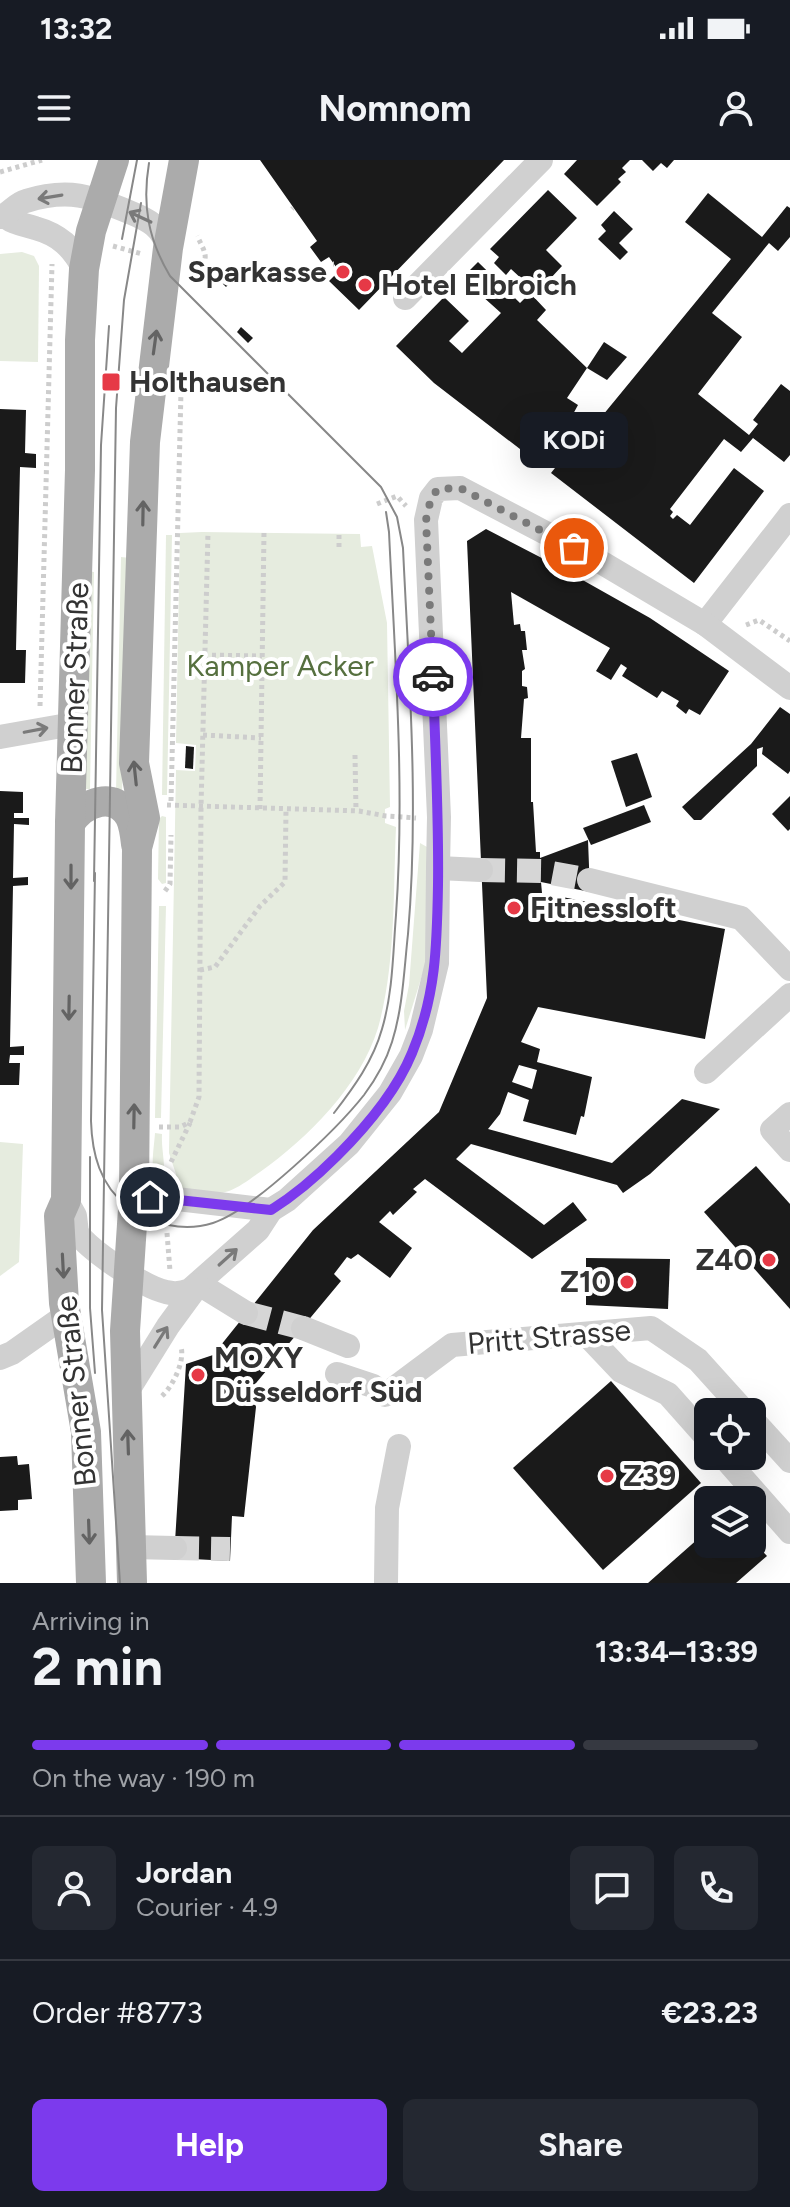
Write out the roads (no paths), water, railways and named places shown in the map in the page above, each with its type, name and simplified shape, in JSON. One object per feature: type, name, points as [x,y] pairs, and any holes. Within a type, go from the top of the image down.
[{"type":"main road","name":"Bonner Straße","points":[[91,1583],[86,1432],[66,1315],[59,1216],[66,1200],[80,340],[84,269],[100,198],[114,160]]},
{"type":"main road","name":"Bonner Straße","points":[[132,1583],[125,1322],[134,1194],[137,848],[156,805],[134,763],[145,442],[153,251],[184,160]]},
{"type":"main road","points":[[70,823],[88,805],[110,801],[129,816],[137,848]]},
{"type":"street","points":[[405,298],[541,160]]},
{"type":"street","points":[[84,269],[63,239],[2,217],[24,201],[70,194],[100,198],[154,223],[165,237],[153,251]]},
{"type":"street","name":"Bonner Straße","points":[[127,1392],[168,1326],[199,1284],[258,1230],[271,1210],[287,1200],[349,1144],[377,1112],[411,1056],[428,1007],[437,963],[439,817],[426,520],[431,498],[443,486],[468,491],[599,561],[705,624]]},
{"type":"street","points":[[790,515],[705,624],[790,688]]},
{"type":"street","points":[[0,737],[73,724]]},
{"type":"street","points":[[438,868],[481,870]]},
{"type":"street","points":[[589,880],[741,918],[790,969]]},
{"type":"street","points":[[706,1072],[790,995]]},
{"type":"street","points":[[790,1114],[772,1130],[790,1150]]},
{"type":"street","points":[[134,1194],[271,1210]]},
{"type":"street","name":"Bonner Straße","points":[[66,1200],[75,1216],[77,1233],[83,1241],[129,1273],[165,1292],[182,1293],[199,1284]]},
{"type":"street","points":[[199,1284],[246,1313]]},
{"type":"street","points":[[0,1358],[66,1315]]},
{"type":"street","points":[[303,1328],[348,1346]]},
{"type":"street","name":"Pritt Strasse","points":[[337,1374],[373,1386],[385,1395],[452,1345],[651,1328],[698,1360],[732,1398]]},
{"type":"street","points":[[586,1334],[621,1371],[668,1394],[694,1423]]},
{"type":"street","points":[[766,1434],[790,1461]]},
{"type":"street","points":[[386,1583],[387,1508],[399,1446]]},
{"type":"street","points":[[735,1470],[790,1532]]},
{"type":"street","points":[[131,1547],[175,1548]]},
{"type":"tunnel","points":[[481,870],[541,871],[589,880]]},
{"type":"tunnel","points":[[246,1313],[303,1328]]},
{"type":"tunnel","points":[[175,1548],[230,1549]]},
{"type":"tram line","points":[[122,239],[137,160]]},
{"type":"tram line","points":[[95,873],[91,1121],[99,1168],[118,1198],[147,1218],[180,1227],[213,1223],[249,1203],[271,1186],[335,1127],[368,1089],[384,1063],[392,1042],[404,975],[413,838],[403,548],[397,517],[381,487],[170,276],[156,249],[149,221],[146,193],[149,163]]},
{"type":"tram line","points":[[120,1583],[102,1310],[116,408],[124,300],[141,203]]},
{"type":"tram line","points":[[94,881],[101,445],[109,326]]},
{"type":"tram line","points":[[334,1113],[374,1052],[386,1015],[392,972],[400,819],[396,676],[386,512]]},
{"type":"tram line","points":[[90,1157],[90,1308],[95,1373]]},
{"type":"place","name":"Sparkasse","points":[[343,272]]},
{"type":"place","name":"Hotel Elbroich","points":[[365,285]]},
{"type":"place","name":"Holthausen","points":[[111,382]]},
{"type":"place","name":"KODi","points":[[574,548]]},
{"type":"place","name":"Fitnessloft","points":[[514,908]]},
{"type":"place","name":"Z40","points":[[769,1260]]},
{"type":"place","name":"Z10","points":[[627,1282]]},
{"type":"place","name":"MOXY Düsseldorf Süd","points":[[198,1375]]},
{"type":"place","name":"Z39","points":[[607,1476]]},
{"type":"park label","name":"Kamper Acker","points":[[280,666]]}]
